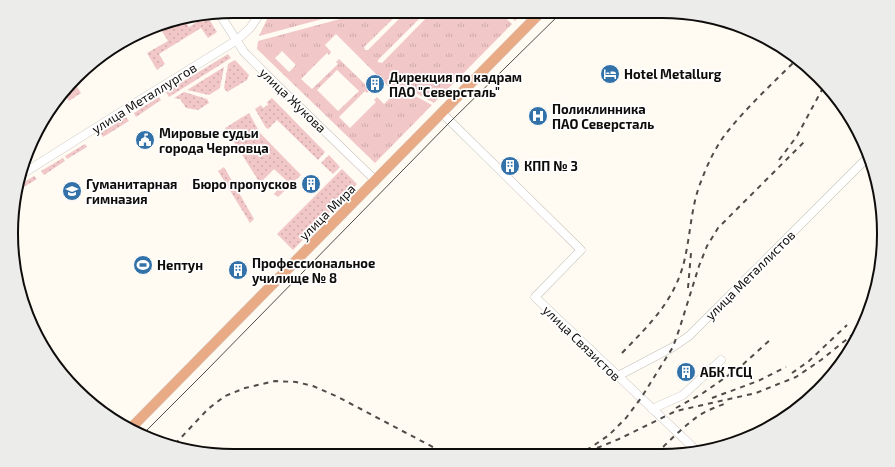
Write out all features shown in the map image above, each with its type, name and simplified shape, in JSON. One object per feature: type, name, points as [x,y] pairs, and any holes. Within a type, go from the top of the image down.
[{"type":"main road","name":"улица Мира","points":[[134,425],[535,18]]},
{"type":"street","name":"улица Жукова","points":[[222,18],[244,52],[376,181]]},
{"type":"street","name":"улица Металлургов","points":[[27,170],[237,40],[250,28],[257,18]]},
{"type":"street","name":"улица Связистов","points":[[442,113],[581,250],[535,297],[692,447]]},
{"type":"street","name":"улица Металлистов","points":[[618,376],[673,347],[689,336],[865,160]]},
{"type":"street","points":[[652,409],[683,395],[721,360]]},
{"type":"green space","points":[[268,18],[326,18],[259,36]]},
{"type":"green space","points":[[344,18],[394,18],[364,47],[365,50],[368,50],[400,18],[420,18],[378,60],[378,62],[382,63],[426,18],[506,18],[512,24],[434,103],[407,88],[406,89],[406,91],[432,105],[375,163],[257,49],[258,41]],"holes":[[[336,34],[395,93],[384,104],[377,97],[374,100],[376,102],[350,128],[339,117],[365,91],[367,93],[370,89],[339,59],[336,62],[338,64],[312,89],[301,79],[327,53],[329,55],[331,52],[325,45]],[[282,51],[296,65],[289,72],[275,58]],[[337,70],[359,91],[338,111],[317,90]]]},
{"type":"green space","points":[[209,19],[217,32],[208,38],[201,28],[159,54],[165,64],[157,70],[147,53],[168,41],[161,30],[187,23],[189,27],[199,21]]},
{"type":"green space","points":[[228,54],[231,58],[169,97],[166,92]]},
{"type":"green space","points":[[235,60],[249,75],[247,80],[227,92],[224,88],[228,64]]},
{"type":"green space","points":[[224,67],[220,88],[209,95],[187,90]]},
{"type":"green space","points":[[76,86],[81,93],[69,101],[66,97]]},
{"type":"green space","points":[[184,92],[207,99],[209,103],[198,110],[186,108],[180,99],[174,98]]},
{"type":"green space","points":[[159,97],[161,100],[136,117],[134,113]]},
{"type":"green space","points":[[272,98],[325,152],[318,160],[277,120],[268,129],[266,128],[255,109],[261,105],[263,108],[268,105],[267,102]]},
{"type":"green space","points":[[249,113],[260,133],[301,175],[278,197],[274,194],[286,180],[274,169],[260,183],[225,128]]},
{"type":"green space","points":[[126,117],[129,121],[103,137],[101,133]]},
{"type":"green space","points":[[85,144],[87,147],[67,159],[65,156]]},
{"type":"green space","points":[[329,155],[340,167],[333,174],[321,163]]},
{"type":"green space","points":[[63,158],[65,161],[44,175],[41,171]]},
{"type":"green space","points":[[224,167],[254,219],[250,223],[218,171]]},
{"type":"green space","points":[[342,169],[357,184],[293,250],[277,234]]},
{"type":"green space","points":[[34,176],[37,179],[23,188],[24,182]]},
{"type":"tram line","points":[[146,431],[451,121],[556,18]]},
{"type":"railway","points":[[622,353],[662,308],[677,283],[686,253],[696,197],[704,173],[724,136],[760,95],[793,63]]},
{"type":"railway","points":[[779,160],[797,136],[822,89]]},
{"type":"railway","points":[[588,449],[609,435],[626,418],[641,398],[673,347],[699,266],[707,246],[718,228],[806,140]]},
{"type":"railway","points":[[688,288],[691,253]]},
{"type":"railway","points":[[792,373],[809,361],[847,325]]},
{"type":"railway","points":[[597,448],[676,411],[756,393],[796,377],[821,360],[851,336]]},
{"type":"railway","points":[[676,408],[703,393],[739,368],[770,340]]},
{"type":"railway","points":[[712,398],[758,381],[786,367]]},
{"type":"railway","points":[[177,442],[208,409],[225,396],[245,388],[275,381],[296,382],[313,386],[338,397],[437,449]]},
{"type":"railway","points":[[661,449],[696,417],[724,404]]},
{"type":"place","name":"Hotel Metallurg","points":[[610,74]]},
{"type":"place","name":"Дирекция по кадрам ПАО \"Северсталь\"","points":[[375,84]]},
{"type":"place","name":"Поликлинника ПАО Северсталь","points":[[538,116]]},
{"type":"place","name":"Мировые судьи города Черповца","points":[[145,140]]},
{"type":"place","name":"КПП № 3","points":[[510,166]]},
{"type":"place","name":"Бюро пропусков","points":[[311,184]]},
{"type":"place","name":"Гуманитарная гимназия","points":[[72,191]]},
{"type":"place","name":"Нептун","points":[[143,265]]},
{"type":"place","name":"Профессиональное училище № 8","points":[[238,270]]},
{"type":"place","name":"АБК ТСЦ","points":[[686,372]]}]
